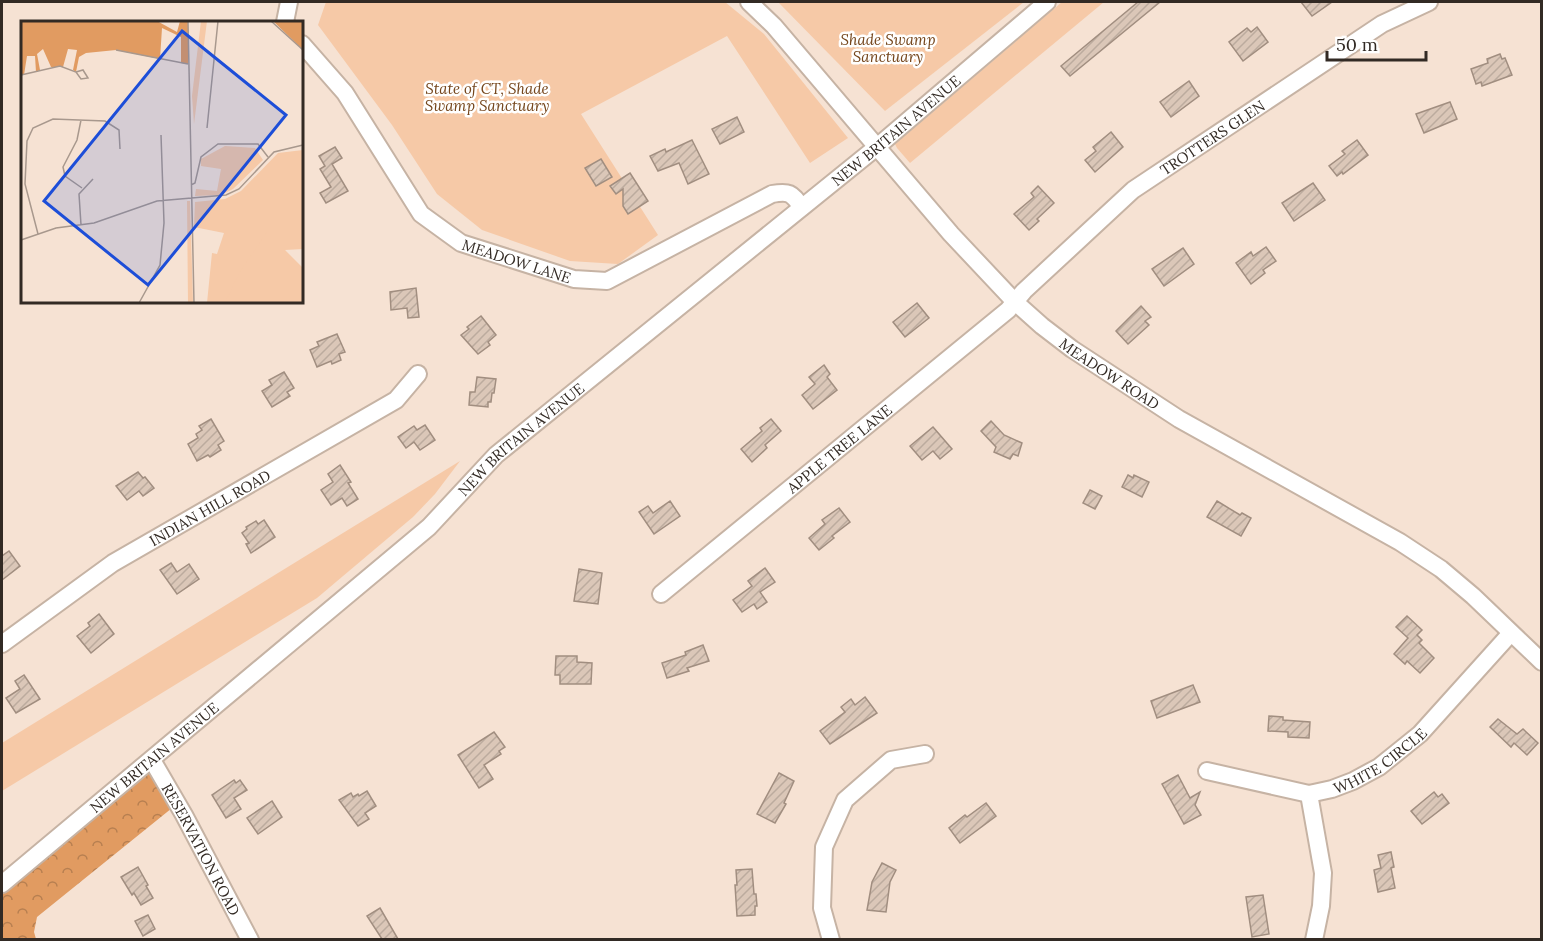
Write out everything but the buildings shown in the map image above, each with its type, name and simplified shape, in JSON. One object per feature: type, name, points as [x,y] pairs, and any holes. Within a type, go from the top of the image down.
[{"type":"street","points":[[285,21],[290,2]]},
{"type":"street","name":"MEADOW ROAD","points":[[749,2],[774,26],[951,234],[1015,302],[1072,349],[1179,419],[1400,542],[1441,569],[1473,596],[1542,662]]},
{"type":"street","name":"NEW BRITAIN AVENUE","points":[[2,884],[429,527],[496,455],[878,146],[1047,2]]},
{"type":"street","name":"TROTTERS GLEN","points":[[1015,302],[1133,190],[1382,24],[1430,2]]},
{"type":"street","name":"MEADOW LANE","points":[[303,45],[345,93],[421,214],[461,243],[574,279],[607,281],[772,194],[786,192],[792,195],[802,207]]},
{"type":"street","name":"APPLE TREE LANE","points":[[661,594],[1015,302]]},
{"type":"street","name":"INDIAN HILL ROAD","points":[[2,644],[113,563],[396,400],[418,374]]},
{"type":"street","name":"WHITE CIRCLE","points":[[1207,771],[1309,794],[1353,781],[1379,767],[1420,734],[1511,633]]},
{"type":"street","points":[[831,939],[822,908],[824,847],[845,800],[891,760],[925,754]]},
{"type":"street","name":"RESERVATION ROAD","points":[[152,760],[250,939]]},
{"type":"street","points":[[1309,794],[1323,873],[1321,906],[1314,939]]},
{"type":"green space","name":"State of CT, Shade Swamp Sanctuary","points":[[326,2],[725,2],[764,34],[848,138],[810,163],[727,36],[581,114],[658,235],[618,264],[570,261],[482,230],[437,194],[392,125],[318,25]]},
{"type":"green space","name":"Shade Swamp Sanctuary","points":[[778,2],[1024,2],[885,111]]},
{"type":"green space","points":[[1062,2],[1104,2],[910,163],[895,144]]},
{"type":"green space","points":[[460,461],[435,494],[413,517],[317,598],[2,791],[2,743]]},
{"type":"green space","points":[[152,760],[177,804],[37,917],[34,932],[36,939],[2,940],[2,884]]}]
